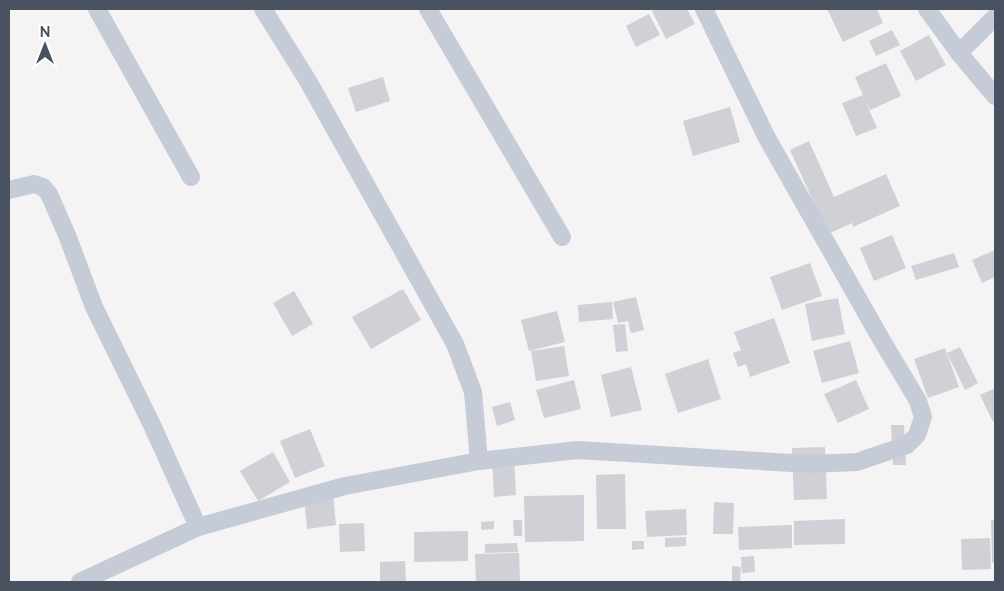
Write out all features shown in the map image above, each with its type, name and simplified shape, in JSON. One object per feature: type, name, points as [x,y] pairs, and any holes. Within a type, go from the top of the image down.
[{"type":"street","points":[[97,9],[191,177]]},
{"type":"street","points":[[263,9],[308,81],[455,344],[473,392],[479,461]]},
{"type":"street","points":[[428,9],[562,237]]},
{"type":"street","points":[[80,582],[198,527],[345,486],[479,461],[577,450],[809,464],[857,462],[907,445],[917,435],[922,417],[918,400],[881,339],[767,138],[704,9]]},
{"type":"street","points":[[927,9],[959,53],[995,96]]},
{"type":"street","points":[[959,53],[995,17]]},
{"type":"street","points":[[9,190],[34,184],[43,187],[49,194],[67,235],[94,307],[152,425],[198,527]]},
{"type":"building","points":[[656,9],[687,9],[695,24],[666,39],[652,11]]},
{"type":"building","points":[[827,9],[877,9],[883,23],[843,42]]},
{"type":"building","points":[[649,14],[660,35],[636,47],[626,26]]},
{"type":"building","points":[[892,30],[900,45],[876,56],[869,41]]},
{"type":"building","points":[[929,35],[946,65],[916,81],[900,51]]},
{"type":"building","points":[[886,63],[901,96],[870,110],[864,98],[877,128],[856,136],[842,103],[863,95],[855,77]]},
{"type":"building","points":[[383,77],[390,101],[356,112],[348,88]]},
{"type":"building","points":[[730,107],[740,142],[693,156],[683,121]]},
{"type":"building","points":[[809,141],[834,197],[886,174],[900,206],[853,227],[852,223],[828,234],[790,150]]},
{"type":"building","points":[[892,235],[906,268],[874,281],[860,248]]},
{"type":"building","points":[[995,250],[995,277],[982,283],[972,260]]},
{"type":"building","points":[[954,253],[959,267],[916,280],[911,266]]},
{"type":"building","points":[[810,263],[822,296],[782,310],[770,277]]},
{"type":"building","points":[[403,289],[421,320],[371,349],[352,317]]},
{"type":"building","points":[[294,291],[313,324],[292,336],[273,303]]},
{"type":"building","points":[[636,297],[644,330],[631,333],[628,321],[618,323],[613,302]]},
{"type":"building","points":[[838,298],[845,334],[812,341],[805,304]]},
{"type":"building","points":[[612,302],[613,319],[579,322],[578,305]]},
{"type":"building","points":[[557,311],[565,342],[529,351],[521,320]]},
{"type":"building","points":[[774,318],[790,363],[750,377],[746,364],[738,367],[733,353],[741,350],[734,332]]},
{"type":"building","points":[[625,324],[628,351],[616,352],[613,325]]},
{"type":"building","points":[[850,341],[859,373],[822,383],[813,351]]},
{"type":"building","points":[[564,346],[569,376],[536,381],[531,351]]},
{"type":"building","points":[[960,347],[978,383],[965,390],[947,353]]},
{"type":"building","points":[[945,348],[959,387],[928,398],[914,359]]},
{"type":"building","points":[[708,359],[721,399],[678,413],[665,374]]},
{"type":"building","points":[[631,367],[642,410],[611,417],[601,375]]},
{"type":"building","points":[[574,380],[581,409],[544,418],[536,390]]},
{"type":"building","points":[[856,380],[869,409],[838,423],[824,394]]},
{"type":"building","points":[[995,388],[995,421],[993,422],[980,395]]},
{"type":"building","points":[[510,402],[515,420],[497,426],[492,407]]},
{"type":"building","points":[[891,425],[904,425],[906,465],[893,465]]},
{"type":"building","points":[[310,429],[325,466],[295,478],[280,441]]},
{"type":"building","points":[[825,447],[827,499],[794,500],[792,448]]},
{"type":"building","points":[[273,452],[290,482],[258,501],[240,471]]},
{"type":"building","points":[[514,458],[516,495],[494,497],[492,459]]},
{"type":"building","points":[[625,474],[626,529],[597,529],[596,475]]},
{"type":"building","points":[[333,494],[336,525],[307,529],[304,498]]},
{"type":"building","points":[[584,495],[584,541],[525,542],[524,496]]},
{"type":"building","points":[[714,502],[734,503],[733,534],[713,534]]},
{"type":"building","points":[[686,509],[687,535],[647,537],[645,511]]},
{"type":"building","points":[[845,519],[845,544],[794,545],[794,521]]},
{"type":"building","points":[[513,520],[522,520],[522,536],[514,536]]},
{"type":"building","points":[[991,520],[995,520],[995,563],[992,563]]},
{"type":"building","points":[[494,521],[494,529],[481,530],[481,522]]},
{"type":"building","points":[[364,523],[365,551],[340,552],[339,524]]},
{"type":"building","points":[[792,525],[792,548],[739,550],[738,527]]},
{"type":"building","points":[[468,531],[468,561],[414,562],[414,532]]},
{"type":"building","points":[[686,537],[686,546],[665,547],[665,538]]},
{"type":"building","points":[[990,538],[991,569],[962,570],[961,539]]},
{"type":"building","points":[[632,541],[644,541],[644,549],[632,550]]},
{"type":"building","points":[[517,543],[518,552],[485,553],[485,544]]},
{"type":"building","points":[[519,553],[520,582],[476,582],[475,554]]},
{"type":"building","points":[[754,556],[755,572],[742,573],[741,557]]},
{"type":"building","points":[[405,561],[406,582],[380,582],[380,562]]},
{"type":"building","points":[[732,566],[741,567],[740,582],[732,582]]}]
